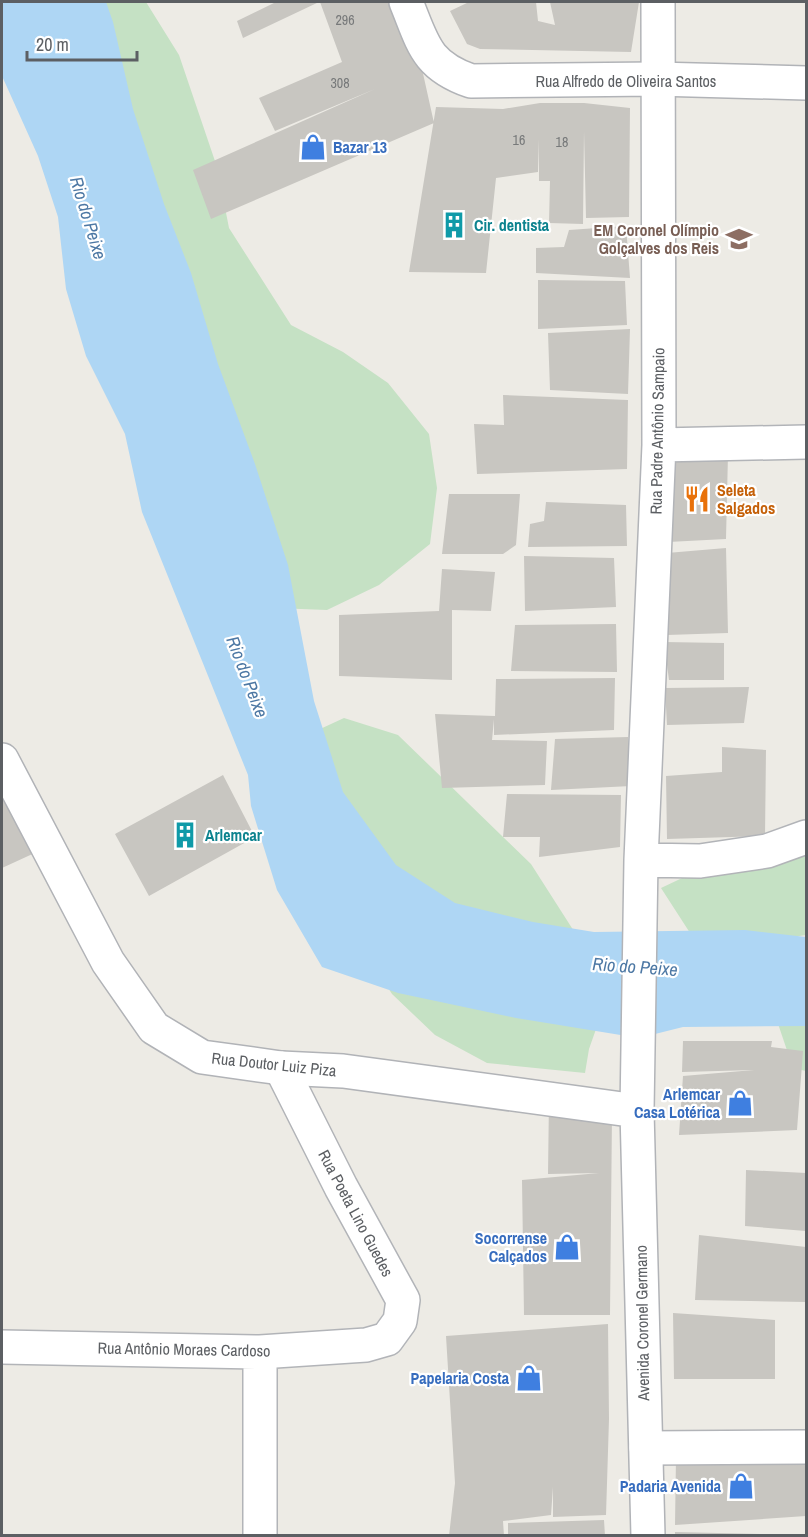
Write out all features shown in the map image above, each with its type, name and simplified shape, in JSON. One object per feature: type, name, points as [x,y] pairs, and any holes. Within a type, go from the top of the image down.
[{"type":"street","name":"Rua Alfredo de Oliveira Santos","points":[[406,2],[425,49],[447,72],[471,81],[656,79],[807,83]]},
{"type":"street","name":"Rua Padre Antônio Sampaio","points":[[638,1097],[641,869],[658,446],[657,2]]},
{"type":"street","points":[[658,446],[807,442]]},
{"type":"street","name":"Rua Doutor Luiz Piza","points":[[2,760],[108,962],[154,1028],[202,1057],[281,1068],[343,1071],[638,1097]]},
{"type":"street","points":[[641,869],[766,851],[807,837]]},
{"type":"street","name":"Rua Poeta Lino Guedes","points":[[281,1068],[341,1187],[403,1300],[400,1321],[387,1339],[366,1345]]},
{"type":"street","name":"Avenida Coronel Germano","points":[[638,1097],[648,1536]]},
{"type":"street","name":"Rua Antônio Moraes Cardoso","points":[[2,1347],[261,1352],[366,1345]]},
{"type":"street","points":[[260,1536],[261,1352]]},
{"type":"street","points":[[645,1448],[807,1447]]},
{"type":"green space","points":[[45,2],[146,2],[179,55],[217,167],[229,228],[291,325],[343,352],[388,383],[429,434],[437,488],[430,544],[379,585],[327,610],[275,608]]},
{"type":"green space","points":[[344,718],[398,735],[531,864],[593,961],[601,1015],[589,1049],[585,1073],[487,1063],[435,1035],[392,994],[300,849],[292,742]]},
{"type":"green space","points":[[806,842],[806,935],[748,944],[692,936],[661,888],[714,863]]},
{"type":"green space","points":[[806,1011],[806,1071],[793,1068],[774,1012]]},
{"type":"water","name":"Rio do Peixe","points":[[2,2],[106,2],[113,22],[133,109],[164,204],[191,273],[218,364],[255,464],[288,565],[314,701],[343,792],[396,865],[455,903],[533,922],[594,932],[745,930],[806,937],[806,1026],[683,1027],[639,1038],[516,1018],[398,993],[322,967],[277,890],[251,806],[248,775],[142,512],[125,434],[86,356],[66,289],[58,217],[38,156],[2,76]]},
{"type":"building","points":[[276,2],[319,2],[243,38],[237,21]]},
{"type":"building","points":[[320,2],[393,2],[422,69],[434,123],[211,219],[193,170],[375,89],[275,131],[259,98],[342,62]]},
{"type":"building","points":[[469,2],[536,2],[538,21],[555,25],[550,2],[639,2],[631,52],[480,49],[467,44],[450,11]]},
{"type":"building","points":[[540,103],[584,103],[630,108],[629,217],[586,218],[584,131],[583,224],[549,223],[550,181],[539,181],[539,139],[538,172],[496,178],[486,273],[409,272],[436,107],[503,109]]},
{"type":"building","points":[[626,226],[630,278],[536,273],[536,248],[564,247],[569,230]]},
{"type":"building","points":[[538,280],[625,281],[627,325],[538,329]]},
{"type":"building","points":[[630,329],[628,394],[550,390],[548,333]]},
{"type":"building","points":[[503,395],[628,400],[627,469],[477,474],[474,424],[504,425]]},
{"type":"building","name":"Seleta Salgados","points":[[728,454],[726,539],[668,542],[666,458]]},
{"type":"building","points":[[449,494],[520,494],[516,545],[503,554],[442,554]]},
{"type":"building","points":[[546,502],[626,505],[627,546],[528,547],[530,524],[544,521]]},
{"type":"building","points":[[726,548],[728,633],[667,635],[667,553]]},
{"type":"building","points":[[524,556],[614,558],[616,607],[525,611]]},
{"type":"building","points":[[442,569],[495,572],[491,611],[452,610],[452,680],[339,676],[339,615],[439,611]]},
{"type":"building","points":[[616,624],[617,672],[511,671],[515,625]]},
{"type":"building","points":[[664,642],[724,643],[724,680],[669,680]]},
{"type":"building","points":[[615,678],[614,730],[494,735],[494,719],[492,740],[547,741],[545,785],[442,788],[435,714],[495,716],[496,679]]},
{"type":"building","points":[[749,687],[744,723],[667,725],[665,688]]},
{"type":"building","points":[[628,737],[631,786],[551,790],[555,739]]},
{"type":"building","points":[[722,747],[766,750],[765,836],[667,839],[666,776],[722,772]]},
{"type":"building","name":"Arlemcar","points":[[223,775],[255,837],[149,896],[115,834]]},
{"type":"building","points":[[2,780],[39,851],[2,868]]},
{"type":"building","points":[[507,794],[621,795],[620,847],[539,857],[540,837],[503,837]]},
{"type":"building","name":"Arlemcar Casa Lotérica","points":[[683,1041],[772,1041],[771,1047],[803,1051],[797,1130],[679,1135],[683,1076],[754,1070],[682,1072]]},
{"type":"building","name":"Socorrense Calçados","points":[[549,1099],[612,1114],[610,1315],[524,1315],[522,1180],[599,1173],[548,1174]]},
{"type":"building","points":[[746,1170],[806,1173],[806,1231],[745,1226]]},
{"type":"building","points":[[699,1235],[806,1247],[806,1302],[695,1300]]},
{"type":"building","points":[[673,1313],[775,1320],[775,1379],[674,1379]]},
{"type":"building","points":[[608,1324],[609,1419],[606,1515],[553,1517],[553,1487],[551,1515],[503,1521],[504,1536],[449,1536],[455,1483],[446,1336]]},
{"type":"building","name":"Padaria Avenida","points":[[806,1456],[806,1516],[675,1525],[676,1457]]},
{"type":"building","points":[[604,1520],[605,1536],[508,1536],[508,1523]]},
{"type":"building","points":[[675,1532],[760,1534],[760,1536],[675,1536]]},
{"type":"place","name":"Bazar 13","points":[[313,147]]},
{"type":"place","name":"Cir. dentista","points":[[454,225]]},
{"type":"place","name":"EM Coronel Olímpio Golçalves dos Reis","points":[[739,239]]},
{"type":"place","name":"Seleta Salgados","points":[[697,499]]},
{"type":"place","name":"Arlemcar","points":[[185,835]]},
{"type":"place","name":"Arlemcar Casa Lotérica","points":[[740,1103]]},
{"type":"place","name":"Socorrense Calçados","points":[[567,1247]]},
{"type":"place","name":"Papelaria Costa","points":[[529,1378]]},
{"type":"place","name":"Padaria Avenida","points":[[741,1486]]}]
